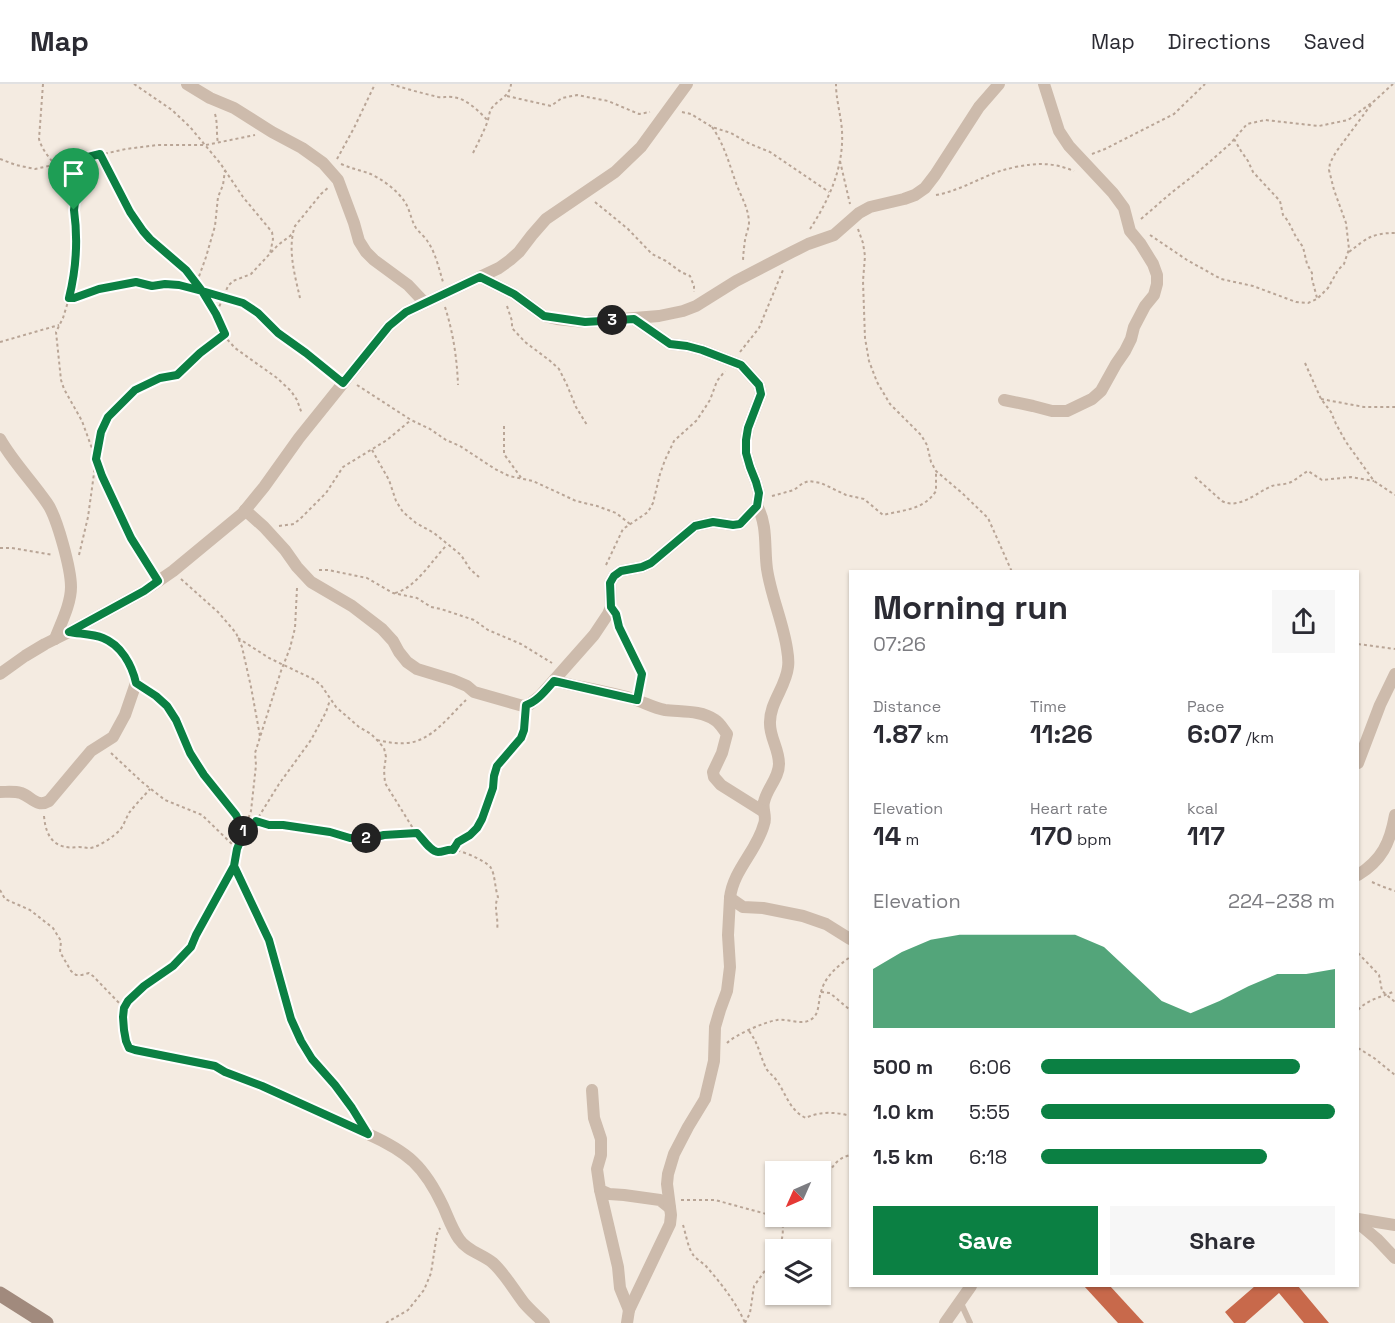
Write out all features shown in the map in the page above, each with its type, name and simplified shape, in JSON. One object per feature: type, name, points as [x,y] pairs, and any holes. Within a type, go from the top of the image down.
[{"type":"street","points":[[187,84],[210,98],[234,108],[323,162],[338,180],[359,241],[366,252],[408,285],[425,303]]},
{"type":"street","points":[[0,674],[25,656],[144,591],[173,571],[242,514],[389,326],[406,312],[510,260],[546,219],[615,172],[641,147],[687,84]]},
{"type":"street","points":[[480,277],[514,294],[544,316],[585,322],[634,319],[683,311],[696,306],[795,250],[834,235],[859,213],[870,207],[904,199],[925,188],[979,107],[999,84]]},
{"type":"street","points":[[1004,400],[1052,411],[1067,411],[1092,399],[1101,391],[1131,339],[1134,327],[1145,306],[1154,295],[1157,284],[1154,264],[1130,231],[1124,208],[1059,131],[1044,84]]},
{"type":"street","points":[[245,510],[264,527],[311,582],[352,606],[382,629],[407,662],[417,669],[453,680],[474,692],[513,703],[530,704],[540,696],[594,635],[611,607],[610,583],[614,576],[621,571],[651,563],[695,526],[713,522],[740,524],[757,506],[759,493],[746,453],[746,440],[748,428],[761,394],[759,385],[741,365],[687,346],[670,344],[634,319]]},
{"type":"street","points":[[0,439],[48,504],[72,560],[70,599],[55,639]]},
{"type":"street","points":[[627,1323],[629,1310],[670,1224],[667,1184],[674,1154],[705,1099],[715,1052],[715,1027],[727,991],[730,967],[728,935],[731,888],[738,871],[763,828],[766,819],[764,803],[779,765],[778,751],[770,724],[771,712],[789,662],[767,568],[763,515],[757,506]]},
{"type":"street","points":[[1359,760],[1380,705],[1395,674]]},
{"type":"street","points":[[556,678],[666,710],[701,714],[714,719],[727,734],[722,753],[713,772],[714,777],[721,785],[764,812]]},
{"type":"street","points":[[0,792],[24,794],[39,804],[49,801],[91,751],[113,737],[120,727],[136,683]]},
{"type":"street","points":[[1359,874],[1384,852],[1395,815]]},
{"type":"street","points":[[730,898],[743,907],[763,908],[802,916],[826,924],[849,938]]},
{"type":"street","points":[[592,1090],[594,1118],[601,1139],[601,1155],[597,1170],[600,1190],[618,1267],[620,1288],[629,1310]]},
{"type":"street","points":[[368,1134],[408,1155],[423,1171],[432,1184],[459,1240],[494,1264],[525,1304],[544,1323]]},
{"type":"street","points":[[600,1190],[609,1194],[660,1200],[669,1205]]},
{"type":"street","points":[[1359,1221],[1395,1225]]},
{"type":"street","points":[[1359,1222],[1395,1258]]},
{"type":"street","points":[[944,1322],[970,1287]]},
{"type":"street","points":[[0,1294],[46,1323]]},
{"type":"lane","points":[[960,1300],[970,1323]]},
{"type":"path","points":[[43,84],[39,139],[40,145],[55,165]]},
{"type":"path","points":[[134,84],[172,110],[206,145],[243,197],[272,232],[270,254]]},
{"type":"path","points":[[375,84],[335,162],[369,173],[395,192],[405,203],[418,232],[428,240],[444,294],[458,385]]},
{"type":"path","points":[[391,84],[441,98],[454,97],[479,111],[488,121]]},
{"type":"path","points":[[472,153],[490,112],[507,96],[511,84]]},
{"type":"path","points":[[610,590],[605,574],[606,564],[623,529],[650,509],[660,474],[675,441],[697,420],[711,400],[717,381],[759,328],[795,250],[818,216],[834,184],[840,161],[842,131],[836,84]]},
{"type":"path","points":[[1081,158],[1105,149],[1174,114],[1205,84]]},
{"type":"path","points":[[1124,208],[1136,222],[1198,172],[1247,124],[1265,120],[1319,126],[1348,120],[1393,84]]},
{"type":"path","points":[[507,96],[551,106],[562,98],[577,95],[608,101],[639,114],[669,109],[691,114],[712,127],[731,133],[770,152],[830,192]]},
{"type":"path","points":[[210,98],[218,124],[216,136],[218,143]]},
{"type":"path","points":[[1148,233],[1187,260],[1221,279],[1253,286],[1296,302],[1308,303],[1317,298],[1329,288],[1348,253],[1346,223],[1334,190],[1329,170],[1330,163],[1372,102]]},
{"type":"path","points":[[712,127],[718,136],[736,184],[746,203],[748,227],[744,247],[744,277]]},
{"type":"path","points":[[0,159],[35,169],[126,148],[206,145],[272,132]]},
{"type":"path","points":[[1234,139],[1253,172],[1280,201],[1283,215],[1303,247],[1317,298]]},
{"type":"path","points":[[100,154],[130,212],[143,231],[197,282],[235,348],[291,391],[302,414],[304,432]]},
{"type":"path","points":[[88,157],[82,186],[75,202],[75,267],[69,298],[56,332],[61,380],[82,421],[115,507],[158,581]]},
{"type":"path","points":[[840,161],[853,218],[863,243],[865,338],[869,361],[877,382],[890,405],[921,435],[936,471],[988,518],[1011,570]]},
{"type":"path","points":[[915,195],[948,193],[1000,171],[1037,163],[1074,171]]},
{"type":"path","points":[[197,282],[215,226],[218,197],[223,185],[225,170]]},
{"type":"path","points":[[300,298],[292,256],[295,226],[321,194],[338,180]]},
{"type":"path","points":[[584,194],[628,229],[652,254],[690,276],[694,286],[696,306]]},
{"type":"path","points":[[216,314],[228,286],[233,281],[251,274],[278,245],[293,233]]},
{"type":"path","points":[[1348,253],[1375,235],[1395,233]]},
{"type":"path","points":[[69,298],[136,282],[152,286],[179,285],[243,303],[258,313],[278,333],[346,380],[495,469],[509,476],[533,481],[576,501],[616,513],[630,524]]},
{"type":"path","points":[[500,286],[512,321],[512,328],[525,342],[559,369],[587,425]]},
{"type":"path","points":[[0,342],[59,325]]},
{"type":"path","points":[[0,548],[12,548],[72,560],[88,517],[101,432],[108,417],[135,390],[160,378],[177,375],[225,334]]},
{"type":"path","points":[[1305,363],[1321,399],[1331,412],[1346,442],[1374,481],[1395,495]]},
{"type":"path","points":[[1321,399],[1364,407],[1395,407]]},
{"type":"path","points":[[264,527],[294,524],[314,507],[343,467],[387,440],[411,420]]},
{"type":"path","points":[[504,426],[504,454],[522,478]]},
{"type":"path","points":[[372,450],[389,480],[402,513],[434,533],[461,555],[470,569],[479,577]]},
{"type":"path","points":[[757,506],[771,496],[794,490],[809,481],[821,483],[846,495],[864,500],[883,515],[927,502],[936,491],[936,471]]},
{"type":"path","points":[[1195,477],[1227,504],[1247,500],[1273,486],[1291,482],[1308,471],[1322,480],[1351,477],[1374,481]]},
{"type":"path","points":[[393,593],[417,579],[447,544]]},
{"type":"path","points":[[368,1134],[215,1066],[129,1048],[124,1030],[124,1008],[128,1001],[144,986],[173,966],[191,947],[234,866],[237,849],[251,811],[256,765],[255,753],[295,628],[301,571],[328,570],[367,578],[393,593],[417,598],[431,607],[474,620],[488,630],[521,644],[552,662],[556,678]]},
{"type":"path","points":[[173,571],[223,617],[236,633],[251,687],[260,739]]},
{"type":"path","points":[[611,607],[642,674],[637,700]]},
{"type":"path","points":[[69,632],[106,639],[128,661],[136,683],[167,706],[176,720],[190,753],[204,775],[236,815],[243,833]]},
{"type":"path","points":[[238,638],[269,658],[313,679],[321,685],[336,707],[384,747],[385,783],[417,833],[432,850],[437,852],[453,850],[481,859],[491,867],[498,897],[495,904],[497,930]]},
{"type":"path","points":[[1359,644],[1395,649]]},
{"type":"path","points":[[377,740],[406,743],[427,737],[474,692]]},
{"type":"path","points":[[243,833],[253,826],[279,784],[311,740],[326,712],[330,698]]},
{"type":"path","points":[[453,850],[458,842],[477,828],[482,819],[493,788],[497,766],[521,738],[526,705]]},
{"type":"path","points":[[103,744],[165,800],[202,815],[237,849]]},
{"type":"path","points":[[44,804],[46,829],[58,845],[65,848],[88,848],[102,844],[121,829],[131,811],[151,788]]},
{"type":"path","points":[[256,821],[269,825],[330,832],[350,838],[417,833]]},
{"type":"path","points":[[234,866],[269,940],[291,1019],[301,1041],[312,1059],[352,1108],[368,1134]]},
{"type":"path","points":[[1359,874],[1395,891]]},
{"type":"path","points":[[0,890],[5,899],[30,910],[53,928],[61,940],[60,952],[71,971],[76,975],[89,973],[124,1008]]},
{"type":"path","points":[[1359,954],[1379,975],[1381,988],[1395,1002]]},
{"type":"path","points":[[715,1052],[723,1048],[736,1035],[768,1022],[786,1020],[804,1022],[813,1018],[826,979],[849,958]]},
{"type":"path","points":[[1359,1009],[1369,1001],[1395,991]]},
{"type":"path","points":[[820,992],[830,993],[849,1009]]},
{"type":"path","points":[[749,1031],[757,1042],[767,1070],[777,1081],[788,1102],[800,1115],[806,1118],[826,1113],[849,1116]]},
{"type":"path","points":[[1359,1049],[1395,1075]]},
{"type":"path","points":[[831,1170],[838,1159],[849,1155]]},
{"type":"path","points":[[765,1214],[715,1200],[688,1199],[669,1205],[679,1217],[694,1256],[727,1293],[745,1323],[750,1313],[754,1286],[765,1272]]},
{"type":"path","points":[[386,1323],[408,1310],[424,1290],[431,1273],[437,1234],[447,1215]]},
{"type":"building","points":[[1085,1287],[1111,1287],[1144,1323],[1118,1323]]},
{"type":"building","points":[[1254,1287],[1299,1287],[1329,1323],[1304,1323],[1279,1293],[1245,1323],[1234,1323],[1225,1312]]},
{"type":"route","points":[[74,210],[75,267],[69,298],[126,283],[188,286],[202,291],[225,334],[177,375],[160,378],[135,390],[108,417],[101,432],[96,459],[115,507],[158,581],[69,632],[106,639],[128,661],[136,683],[167,706],[176,720],[190,753],[204,775],[236,815],[244,832],[237,849],[234,866],[191,947],[173,966],[144,986],[124,1008],[126,1041],[129,1048],[135,1050],[215,1066],[368,1134],[335,1085],[312,1059],[291,1019],[269,940],[234,866],[237,849],[243,835],[256,821],[269,825],[330,832],[350,838],[417,833],[432,850],[437,852],[453,850],[458,842],[477,828],[482,819],[493,788],[497,766],[521,738],[526,705],[540,696],[554,681],[637,700],[642,674],[611,607],[610,583],[621,571],[651,563],[695,526],[713,522],[740,524],[757,506],[759,493],[746,453],[746,440],[748,428],[761,394],[759,385],[741,365],[702,350],[670,344],[634,319],[585,322],[544,316],[514,294],[480,277],[398,318],[343,383],[243,303],[202,291],[186,270],[143,231],[130,212],[100,154],[88,157],[74,210]]}]
